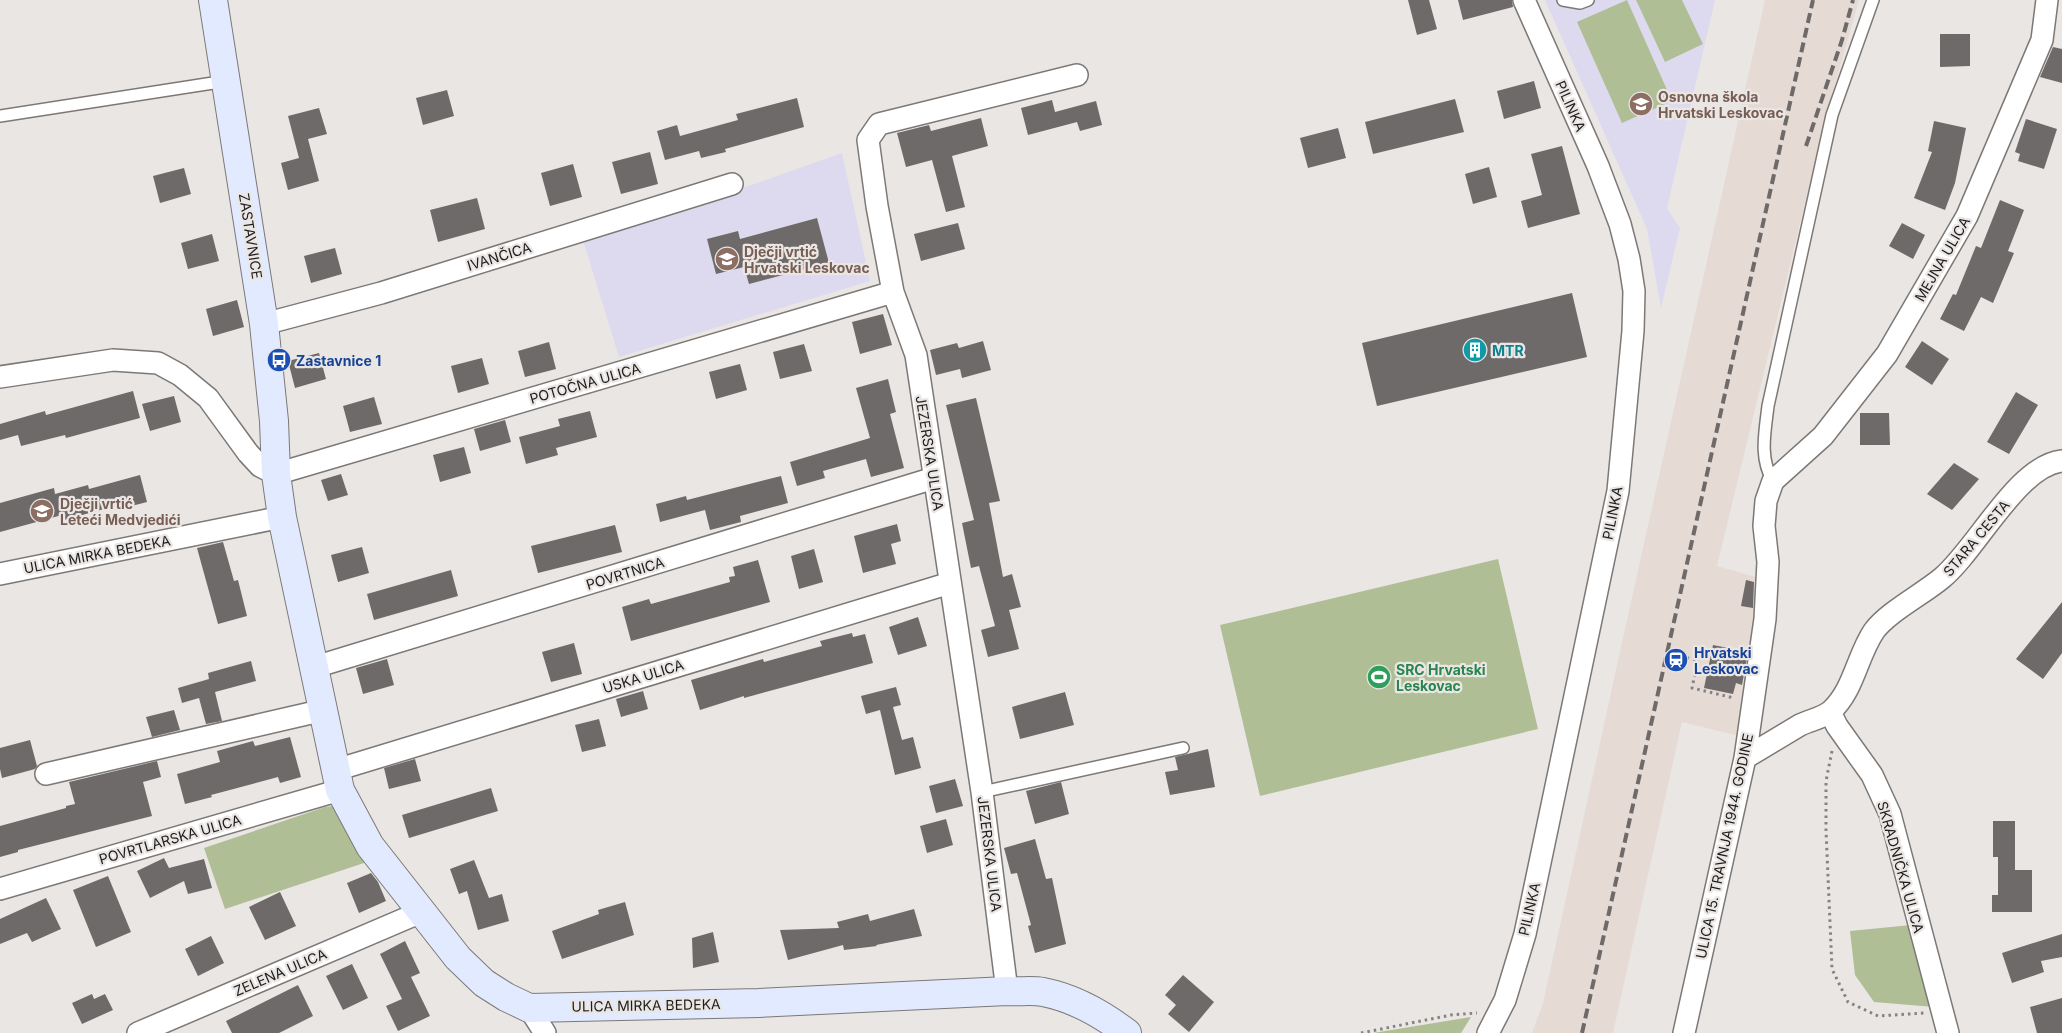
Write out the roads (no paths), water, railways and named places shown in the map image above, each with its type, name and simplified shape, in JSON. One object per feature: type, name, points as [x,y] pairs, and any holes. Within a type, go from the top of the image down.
[{"type":"main road","name":"ZASTAVNICE","points":[[213,0],[264,324],[274,421],[276,474]]},
{"type":"main road","name":"ULICA MIRKA BEDEKA","points":[[276,474],[282,516],[338,780],[370,846],[458,958],[484,983],[506,997],[530,1008],[759,1003],[1042,992],[1068,999],[1106,1018],[1127,1033]]},
{"type":"street","name":"PILINKA","points":[[1487,1023],[1504,1000],[1524,934],[1618,491],[1633,330],[1634,291],[1629,259],[1620,224],[1598,166],[1524,0]]},
{"type":"street","name":"MEJNA ULICA","points":[[1773,481],[1823,436],[1887,354],[1967,216],[2042,40],[2047,0]]},
{"type":"street","name":"JEZERSKA ULICA","points":[[1007,992],[982,792],[916,356],[893,292],[877,206],[868,140],[879,124],[1077,74]]},
{"type":"street","name":"IVANČICA","points":[[264,324],[381,293],[732,184]]},
{"type":"street","name":"POTOČNA ULICA","points":[[276,474],[893,292]]},
{"type":"street","points":[[0,377],[113,360],[158,363],[180,376],[208,398],[248,453],[260,466],[276,474]]},
{"type":"street","name":"STARA CESTA","points":[[1745,758],[1802,724],[1834,719],[1864,648],[1880,624],[1943,578],[1956,565],[2020,485],[2048,465],[2062,461]]},
{"type":"street","name":"POVRTNICA","points":[[315,667],[934,478]]},
{"type":"street","name":"ULICA 15. TRAVNJA 1944. GODINE","points":[[1684,1033],[1745,758],[1765,619],[1768,562],[1764,526],[1766,501],[1773,481]]},
{"type":"street","name":"ULICA MIRKA BEDEKA","points":[[0,574],[282,516]]},
{"type":"street","name":"USKA ULICA","points":[[338,780],[950,583]]},
{"type":"street","points":[[46,774],[324,710]]},
{"type":"street","name":"SKRADNIČKA ULICA","points":[[1834,719],[1872,775],[1890,814],[1948,1033]]},
{"type":"street","name":"POVRTLARSKA ULICA","points":[[0,889],[338,780]]},
{"type":"street","name":"ZELENA ULICA","points":[[138,1033],[422,912]]},
{"type":"street","points":[[530,1008],[545,1033]]},
{"type":"lane","points":[[1563,0],[1580,3],[1588,0]]},
{"type":"lane","points":[[1773,481],[1763,453],[1768,406],[1832,115],[1873,0]]},
{"type":"lane","points":[[0,116],[226,81]]},
{"type":"lane","points":[[982,792],[1183,748]]},
{"type":"railway","points":[[1582,1033],[1813,0]]},
{"type":"railway","points":[[1806,146],[1842,40],[1853,0]]},
{"type":"place","name":"Osnovna škola Hrvatski Leskovac","points":[[1641,104]]},
{"type":"place","name":"Dječji vrtić Hrvatski Leskovac","points":[[727,259]]},
{"type":"place","name":"MTR","points":[[1475,350]]},
{"type":"place","name":"Zastavnice 1","points":[[279,360]]},
{"type":"place","name":"Dječji vrtić Leteći Medvjedići","points":[[42,511]]},
{"type":"place","name":"Hrvatski Leskovac","points":[[1676,660]]},
{"type":"place","name":"SRC Hrvatski Leskovac","points":[[1379,677]]}]
